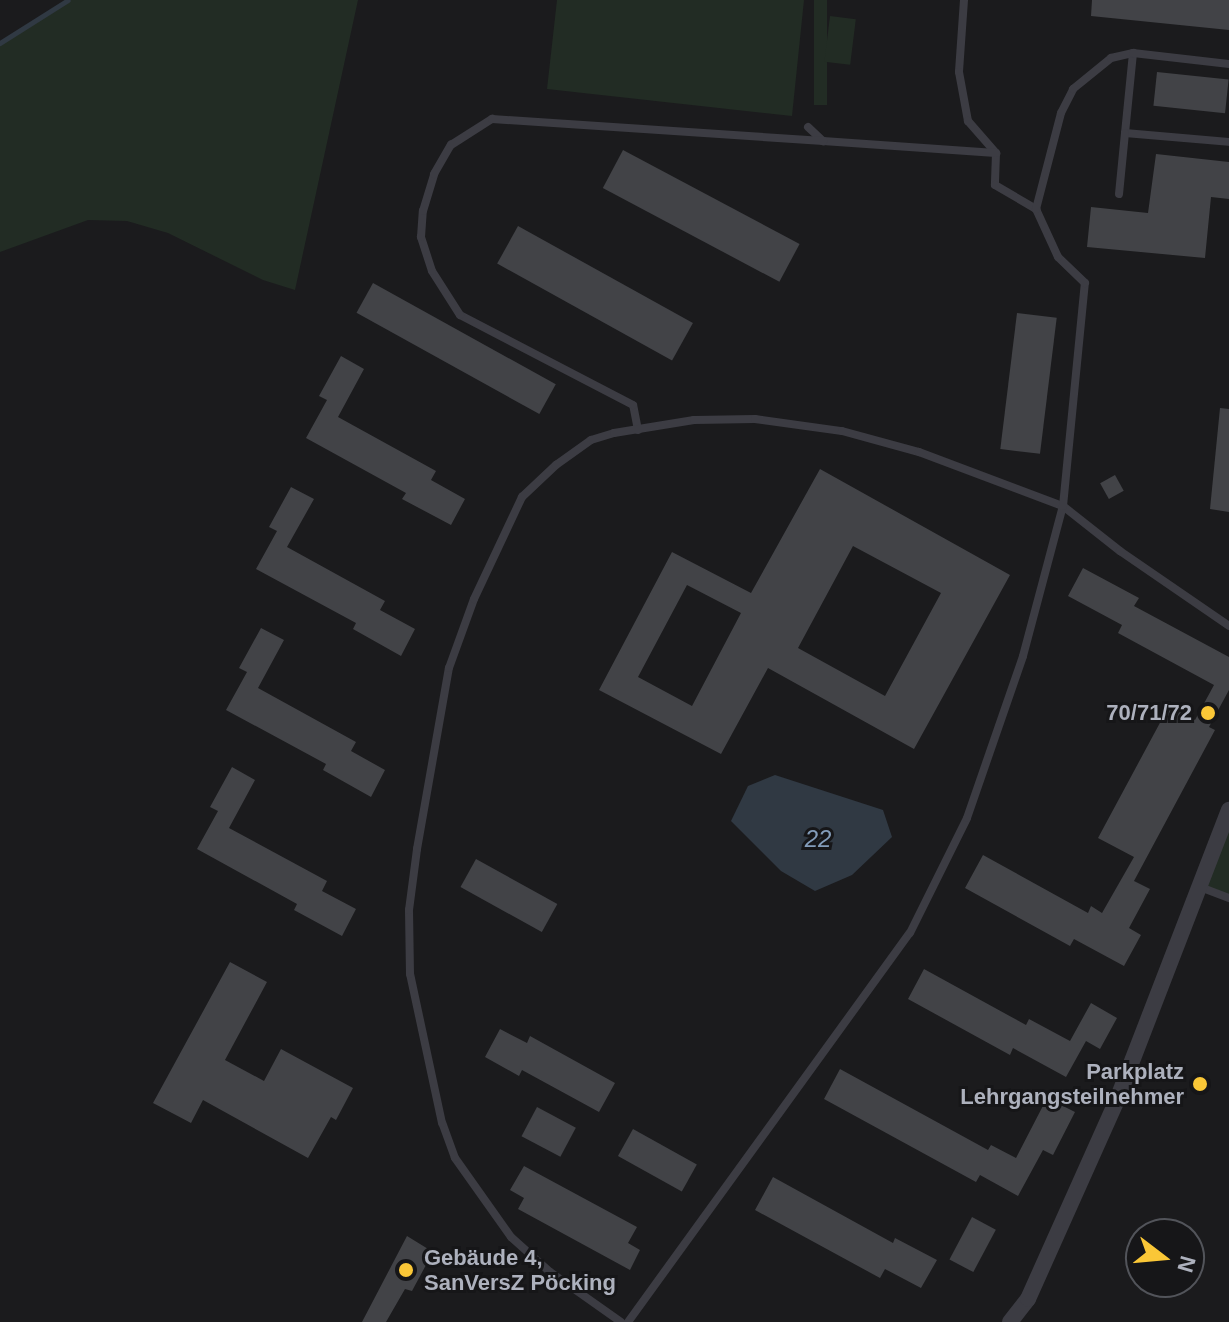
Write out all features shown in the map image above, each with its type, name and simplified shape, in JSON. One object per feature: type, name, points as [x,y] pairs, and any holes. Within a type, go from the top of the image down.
[{"type":"street","points":[[1010,1322],[1028,1299],[1059,1236],[1117,1100],[1197,886],[1229,810]]},
{"type":"lane","points":[[628,1322],[910,933],[947,866],[967,818],[1023,656],[1063,506],[1085,283],[1058,257],[1036,209],[995,185],[996,153],[968,121],[959,72],[964,0]]},
{"type":"lane","points":[[1036,209],[1061,113],[1073,89],[1111,58],[1133,53],[1229,64]]},
{"type":"lane","points":[[1119,194],[1133,53]]},
{"type":"lane","points":[[638,430],[633,405],[460,315],[432,271],[421,237],[423,211],[434,174],[451,145],[492,119],[996,153]]},
{"type":"lane","points":[[808,127],[823,141]]},
{"type":"lane","points":[[1125,133],[1229,142]]},
{"type":"lane","points":[[621,1322],[550,1272],[511,1237],[455,1158],[442,1123],[417,1018],[410,969],[409,910],[449,668],[496,546],[522,497],[556,465],[591,440],[638,430],[694,420],[755,419],[842,431],[919,452],[1063,506],[1120,551],[1229,626]]},
{"type":"lane","points":[[1197,886],[1229,898]]},
{"type":"shaded area","points":[[68,0],[358,0],[295,290],[263,280],[168,233],[127,221],[88,220],[0,252],[0,43]]},
{"type":"shaded area","points":[[557,0],[804,0],[792,116],[547,89]]},
{"type":"shaded area","points":[[814,0],[827,0],[827,105],[814,105]]},
{"type":"shaded area","points":[[830,16],[856,19],[850,65],[824,62]]},
{"type":"shaded area","points":[[1229,810],[1229,898],[1197,886]]},
{"type":"water","name":"22","points":[[775,775],[883,810],[892,837],[852,875],[815,891],[781,871],[731,821],[748,786]]},
{"type":"building","points":[[1092,0],[1229,0],[1229,30],[1091,16]]},
{"type":"building","points":[[1157,72],[1229,80],[1225,113],[1153,106]]},
{"type":"building","points":[[623,150],[800,244],[779,282],[603,188]]},
{"type":"building","points":[[1156,154],[1229,162],[1229,199],[1211,197],[1205,258],[1087,247],[1091,207],[1148,213]]},
{"type":"building","points":[[518,226],[693,323],[672,361],[497,264]]},
{"type":"building","points":[[373,283],[556,384],[539,414],[357,313]]},
{"type":"building","points":[[1017,313],[1057,318],[1040,454],[1000,449]]},
{"type":"building","points":[[341,356],[364,369],[338,417],[436,471],[431,480],[465,499],[451,525],[402,499],[406,493],[306,438],[327,400],[319,396]]},
{"type":"building","points":[[1220,408],[1229,409],[1229,512],[1210,509]]},
{"type":"building","points":[[820,469],[1010,575],[914,749],[768,668],[721,754],[599,690],[672,552],[751,593]],"holes":[[[853,546],[941,593],[885,696],[798,648]],[[687,585],[741,613],[692,706],[638,677]]]},
{"type":"building","points":[[1115,475],[1124,491],[1109,499],[1100,483]]},
{"type":"building","points":[[291,487],[314,499],[287,547],[385,601],[380,610],[415,629],[401,656],[353,629],[356,623],[256,569],[277,531],[269,527]]},
{"type":"building","name":"70/71/72","points":[[1083,568],[1139,598],[1134,606],[1229,657],[1229,690],[1209,727],[1215,730],[1134,881],[1150,889],[1129,928],[1141,935],[1124,966],[1074,939],[1070,946],[965,888],[983,855],[1088,913],[1091,906],[1102,913],[1134,857],[1098,838],[1169,706],[1195,720],[1214,685],[1118,633],[1122,625],[1068,596]]},
{"type":"building","points":[[261,628],[284,640],[258,688],[356,742],[351,751],[385,770],[371,797],[323,770],[326,764],[226,710],[247,672],[239,668]]},
{"type":"building","points":[[232,767],[255,780],[229,828],[327,881],[322,891],[356,909],[342,936],[294,910],[297,904],[197,849],[218,811],[210,807]]},
{"type":"building","points":[[476,859],[557,904],[542,932],[460,887]]},
{"type":"building","points":[[230,962],[267,982],[225,1060],[264,1081],[281,1049],[353,1088],[336,1120],[331,1117],[308,1158],[203,1100],[191,1123],[153,1103]]},
{"type":"building","points":[[924,969],[1026,1025],[1029,1019],[1070,1041],[1091,1003],[1117,1018],[1100,1049],[1086,1041],[1066,1077],[1013,1048],[1010,1055],[908,999]]},
{"type":"building","points":[[500,1029],[527,1043],[530,1036],[615,1083],[599,1112],[522,1070],[519,1076],[485,1057]]},
{"type":"building","points":[[840,1069],[988,1150],[991,1145],[1016,1158],[1047,1098],[1075,1112],[1053,1155],[1043,1150],[1018,1196],[980,1175],[976,1182],[824,1099]]},
{"type":"building","points":[[537,1107],[576,1128],[560,1157],[522,1136]]},
{"type":"building","points":[[633,1129],[697,1164],[682,1192],[618,1156]]},
{"type":"building","points":[[524,1166],[637,1227],[628,1243],[640,1250],[630,1270],[518,1209],[524,1198],[510,1190]]},
{"type":"building","points":[[773,1177],[893,1243],[895,1238],[937,1260],[921,1288],[885,1269],[880,1278],[755,1210]]},
{"type":"building","points":[[972,1217],[996,1230],[973,1272],[949,1259]]},
{"type":"building","name":"Gebäude 4, SanVersZ Pöcking","points":[[407,1236],[433,1252],[412,1291],[405,1289],[386,1322],[362,1322]]},
{"type":"waterway","points":[[0,43],[68,0]]},
{"type":"place","name":"70/71/72","points":[[1208,713]]},
{"type":"place","name":"Parkplatz Lehrgangsteilnehmer","points":[[1200,1084]]},
{"type":"place","name":"Gebäude 4, SanVersZ Pöcking","points":[[406,1270]]}]
